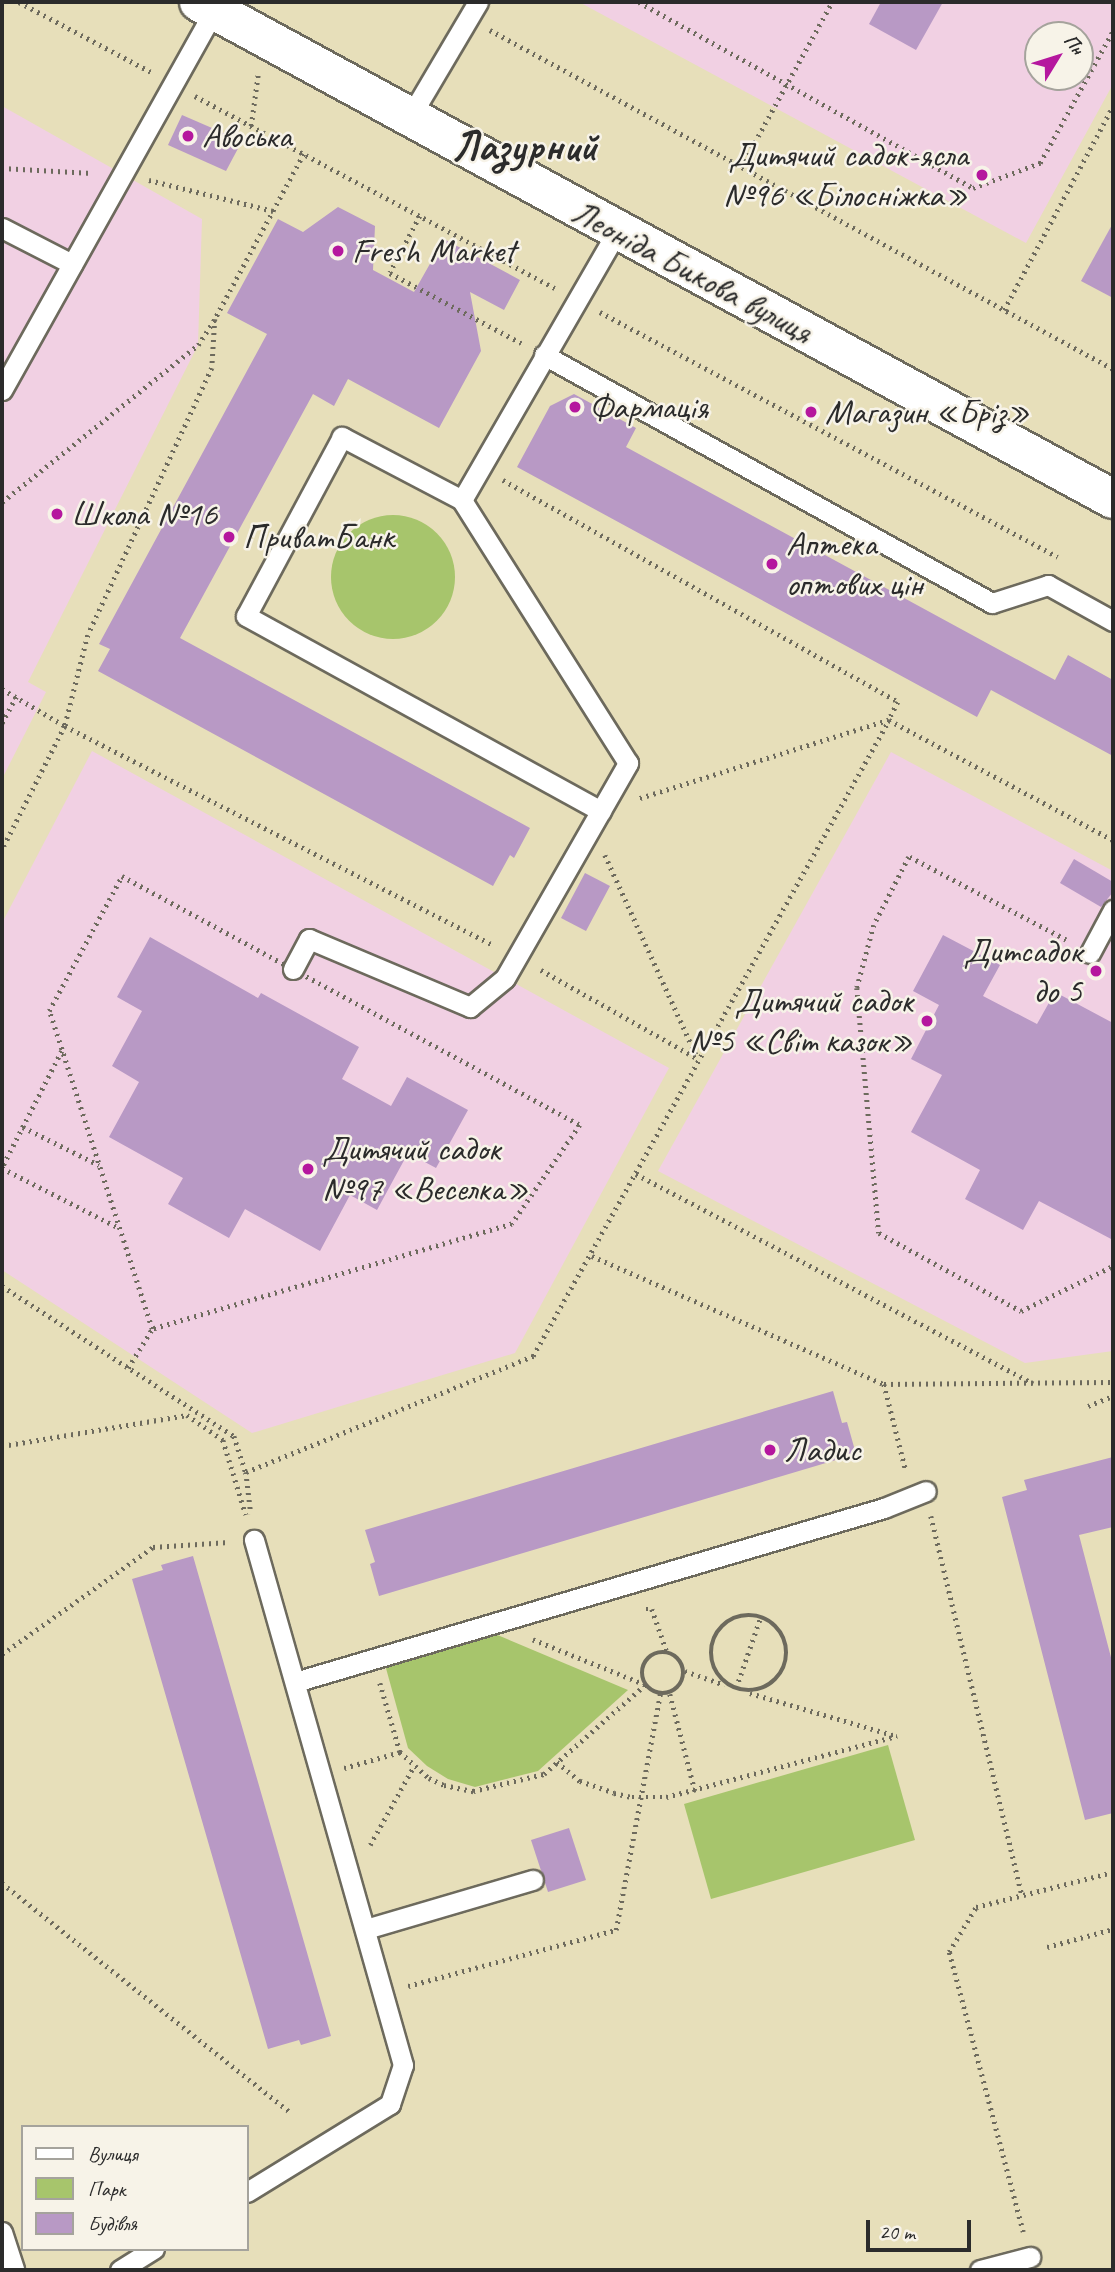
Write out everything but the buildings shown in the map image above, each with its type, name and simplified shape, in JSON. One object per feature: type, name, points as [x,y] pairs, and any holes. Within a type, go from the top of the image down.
[{"type":"street","name":"Леоніда Бикова вулиця","points":[[206,6],[1113,499]]},
{"type":"lane","points":[[2,390],[123,174],[206,6]]},
{"type":"lane","points":[[410,117],[473,10]]},
{"type":"lane","points":[[2,228],[72,264]]},
{"type":"lane","points":[[462,500],[617,231]]},
{"type":"lane","points":[[544,355],[992,603],[1048,585],[1113,621]]},
{"type":"lane","points":[[293,969],[309,939],[470,1007],[505,978],[628,763],[462,500],[342,437],[246,616],[596,818]]},
{"type":"lane","points":[[1090,953],[1113,910]]},
{"type":"lane","points":[[295,1682],[884,1508],[926,1491]]},
{"type":"lane","points":[[248,2191],[390,2104],[403,2065],[254,1540]]},
{"type":"lane","points":[[366,1929],[533,1880]]},
{"type":"lane","points":[[2,2232],[14,2270]]},
{"type":"lane","points":[[120,2270],[151,2251]]},
{"type":"lane","points":[[980,2270],[1030,2257]]},
{"type":"path","points":[[639,2],[973,188],[1041,163],[1113,31]]},
{"type":"path","points":[[741,167],[832,2]]},
{"type":"path","points":[[473,10],[741,167],[1113,369]]},
{"type":"path","points":[[1004,310],[1113,106]]},
{"type":"path","points":[[2,502],[198,345],[215,319],[304,154]]},
{"type":"path","points":[[2,168],[123,174],[273,211]]},
{"type":"path","points":[[420,216],[390,273],[544,355]]},
{"type":"path","points":[[2,850],[65,726],[88,635],[212,368],[215,319]]},
{"type":"path","points":[[246,1472],[533,1356],[592,1256],[698,1059],[898,702],[481,467]]},
{"type":"path","points":[[2,689],[65,726],[517,957],[698,1059]]},
{"type":"path","points":[[2,723],[16,697]]},
{"type":"path","points":[[698,1059],[596,818],[888,720],[1113,840]]},
{"type":"path","points":[[1090,953],[909,857],[874,925],[857,988],[879,1233],[1021,1311],[1113,1266]]},
{"type":"path","points":[[128,1368],[152,1329],[512,1224],[580,1125],[122,876],[50,1011],[152,1329]]},
{"type":"path","points":[[62,1050],[2,1168],[120,1228]]},
{"type":"path","points":[[23,1127],[99,1165]]},
{"type":"path","points":[[636,1174],[1033,1383]]},
{"type":"path","points":[[592,1256],[884,1384],[1113,1382]]},
{"type":"path","points":[[2,1286],[234,1436],[246,1472],[254,1540]]},
{"type":"path","points":[[884,1384],[908,1476],[926,1491],[1022,1895]]},
{"type":"path","points":[[1088,1406],[1113,1396]]},
{"type":"path","points":[[2,1446],[187,1415],[223,1440],[254,1540]]},
{"type":"path","points":[[2,1654],[153,1547],[254,1540]]},
{"type":"path","points":[[493,1623],[645,1685],[660,1694],[670,1694],[681,1685],[685,1671],[679,1659],[667,1652],[652,1609],[619,1608],[612,1588]]},
{"type":"path","points":[[748,1614],[761,1616],[772,1621],[786,1640],[786,1664],[772,1684],[749,1691],[736,1688],[717,1673],[711,1647],[715,1635],[723,1624],[735,1617],[748,1614]]},
{"type":"path","points":[[736,1688],[761,1616]]},
{"type":"path","points":[[645,1685],[642,1671],[648,1659],[667,1652]]},
{"type":"path","points":[[373,1659],[400,1752],[414,1766],[444,1785],[474,1791],[544,1774],[645,1685]]},
{"type":"path","points":[[557,1762],[580,1781],[614,1793],[640,1798],[677,1796],[897,1736],[685,1671]]},
{"type":"path","points":[[383,1993],[616,1930],[660,1694]]},
{"type":"path","points":[[670,1694],[695,1791]]},
{"type":"path","points":[[321,1775],[400,1752]]},
{"type":"path","points":[[351,1879],[414,1766]]},
{"type":"path","points":[[1030,2257],[948,1952],[976,1907],[1113,1872]]},
{"type":"path","points":[[2,1883],[292,2113]]},
{"type":"path","points":[[1047,1947],[1113,1929]]},
{"type":"shaded area","name":"Дитячий садок-ясла №96 «Білосніжка»","points":[[579,2],[1113,2],[1113,84],[1026,243]]},
{"type":"shaded area","name":"Школа №16","points":[[2,106],[202,219],[198,345],[28,682],[46,692],[2,779]]},
{"type":"shaded area","name":"Дитячий садок №97 «Веселка»","points":[[92,751],[669,1068],[515,1353],[252,1433],[2,1270],[2,923]]},
{"type":"shaded area","name":"Дитячий садок №5 «Світ казок»","points":[[891,752],[1113,871],[1113,1351],[1025,1363],[658,1171]]},
{"type":"green space","points":[[393,515],[417,519],[437,533],[451,553],[455,577],[451,601],[437,621],[417,635],[393,639],[369,635],[349,621],[335,601],[331,577],[335,553],[349,533],[369,519]]},
{"type":"green space","points":[[488,1631],[628,1690],[538,1771],[475,1787],[448,1779],[427,1766],[408,1748],[384,1661]]},
{"type":"green space","points":[[888,1745],[915,1840],[711,1899],[684,1804]]},
{"type":"place","name":"Авоська","points":[[188,136]]},
{"type":"place","name":"Дитячий садок-ясла №96 «Білосніжка»","points":[[982,175]]},
{"type":"place","name":"Fresh Market","points":[[338,251]]},
{"type":"place","name":"Фармація","points":[[575,407]]},
{"type":"place","name":"Магазин «Бріз»","points":[[811,412]]},
{"type":"place","name":"Школа №16","points":[[57,514]]},
{"type":"place","name":"ПриватБанк","points":[[229,537]]},
{"type":"place","name":"Аптека оптових цін","points":[[772,564]]},
{"type":"place","name":"Дитсадок до 5","points":[[1096,971]]},
{"type":"place","name":"Дитячий садок №5 «Світ казок»","points":[[927,1021]]},
{"type":"place","name":"Дитячий садок №97 «Веселка»","points":[[308,1169]]},
{"type":"place","name":"Ладис","points":[[770,1450]]},
{"type":"district","name":"Лазурний","points":[[524,147]]}]
